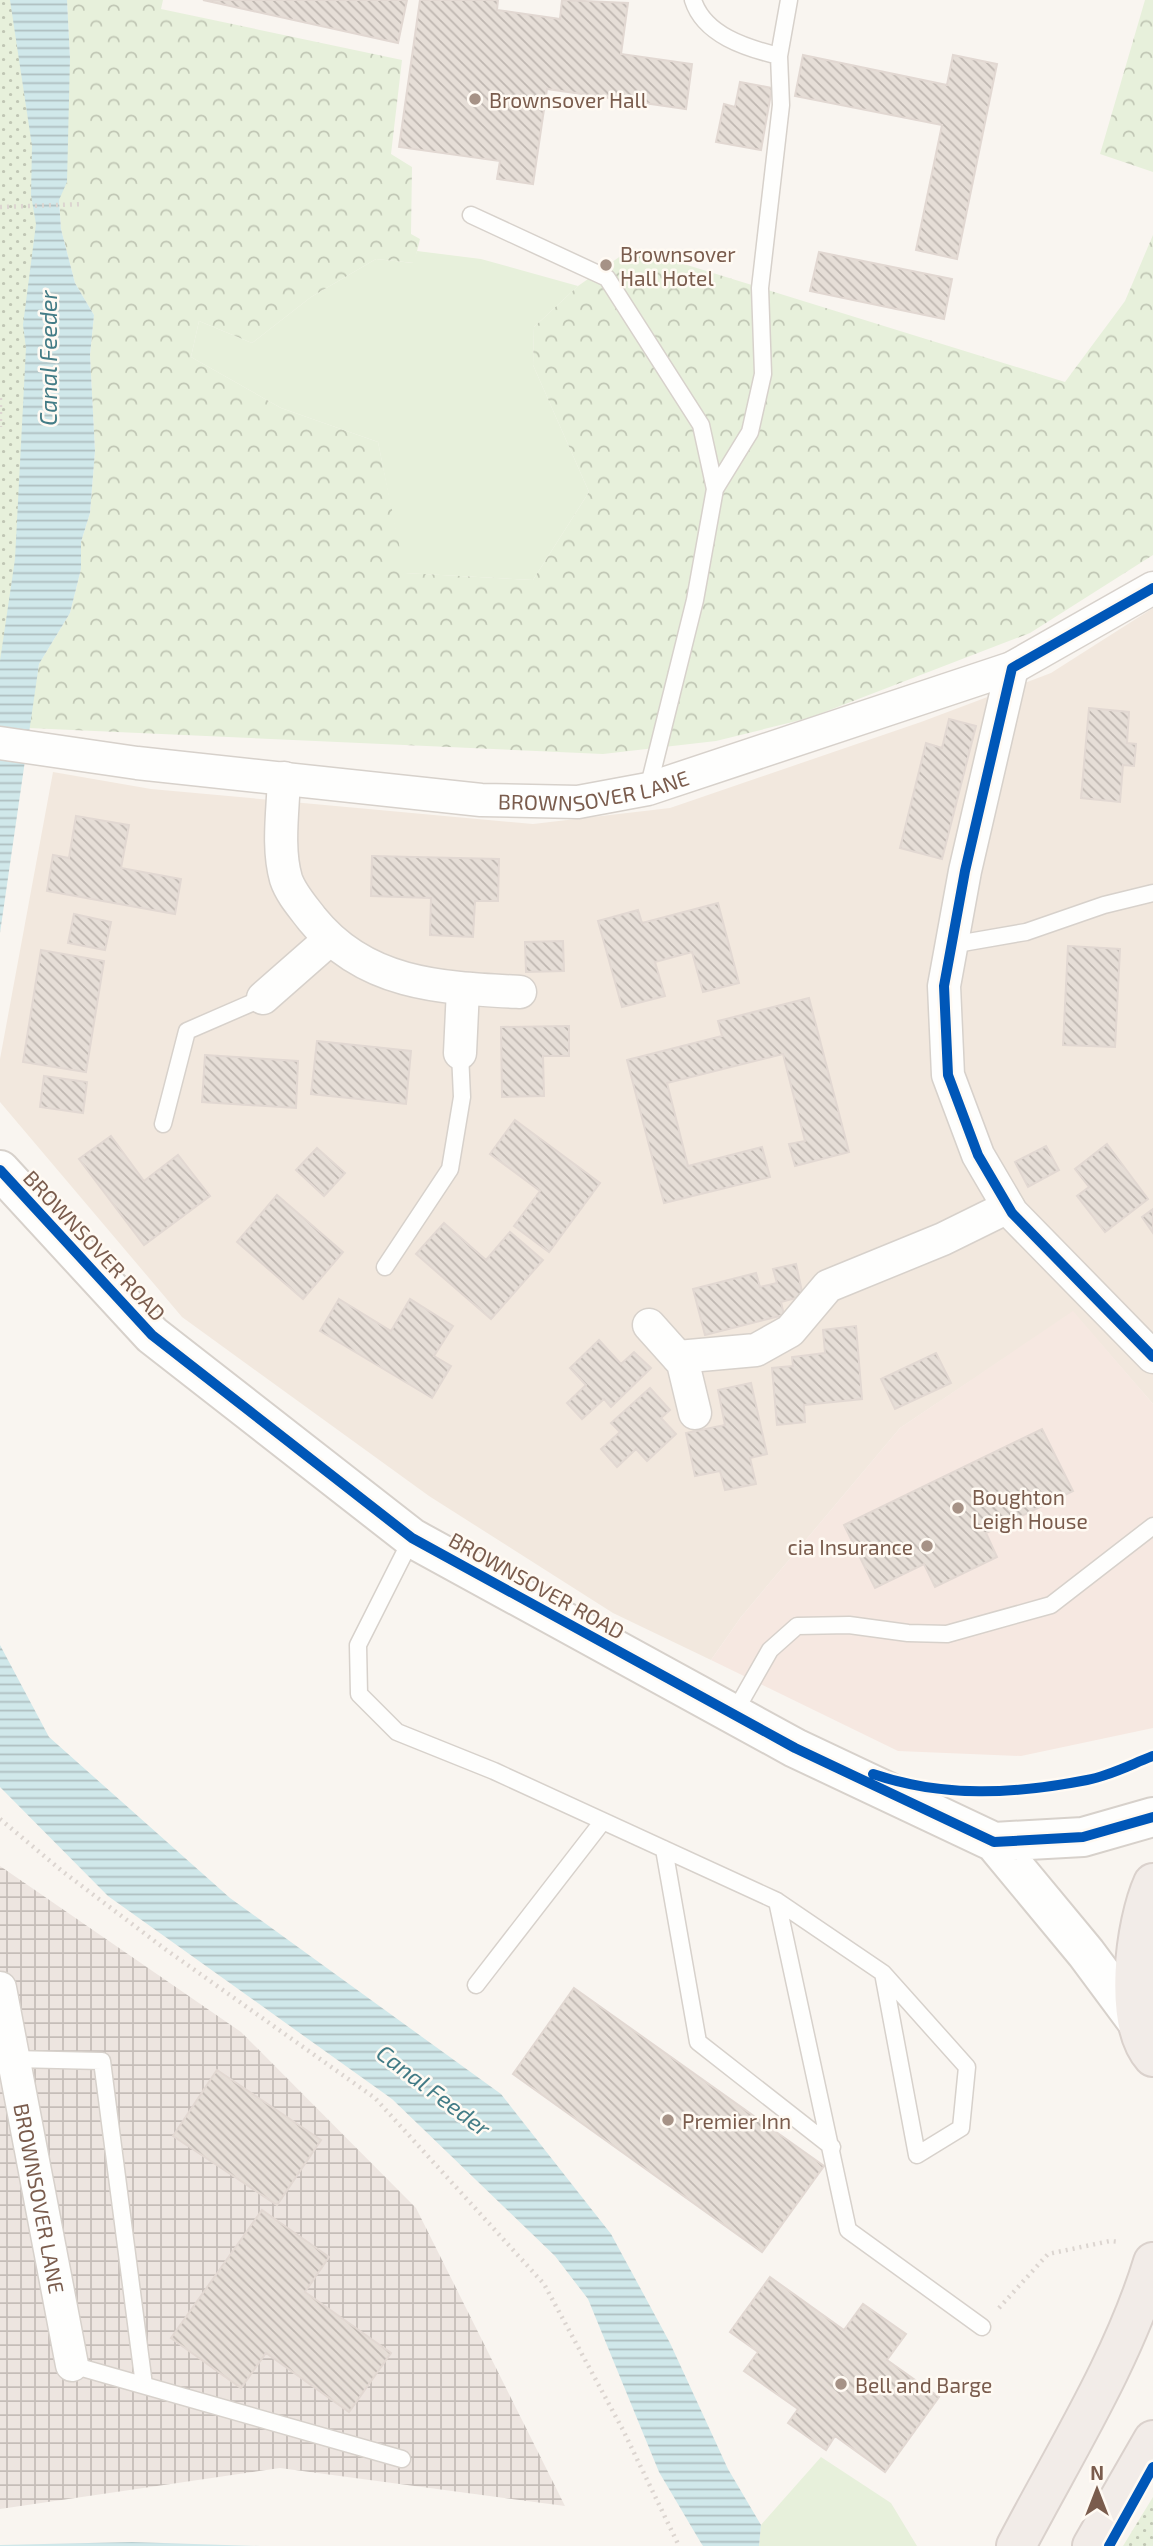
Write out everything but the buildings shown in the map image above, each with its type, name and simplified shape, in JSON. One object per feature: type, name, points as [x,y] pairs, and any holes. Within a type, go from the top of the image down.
[{"type":"highway","points":[[1148,2054],[1135,1961],[1146,1899],[1153,1883]]},
{"type":"highway","points":[[1016,2546],[1142,2298],[1142,2253]]},
{"type":"highway","points":[[1092,2546],[1153,2440]]},
{"type":"street","name":"BROWNSOVER LANE","points":[[0,743],[32,750],[481,800],[578,802],[648,789],[1012,668],[1153,588]]},
{"type":"street","points":[[1012,668],[944,986],[948,1074],[978,1156],[1008,1207],[1153,1357]]},
{"type":"street","points":[[284,778],[281,843],[286,879],[298,901],[329,940],[367,966],[426,985],[520,992]]},
{"type":"street","points":[[263,998],[329,940]]},
{"type":"street","points":[[460,1053],[463,989]]},
{"type":"street","name":"BROWNSOVER ROAD","points":[[0,1170],[152,1335],[412,1538],[795,1748],[994,1842],[1086,1953],[1148,2054]]},
{"type":"street","points":[[678,1357],[756,1350],[790,1331],[828,1286],[943,1239],[1008,1207]]},
{"type":"street","points":[[649,1325],[683,1363],[695,1413]]},
{"type":"street","name":"BROWNSOVER ROAD","points":[[994,1842],[1083,1838],[1153,1817]]},
{"type":"street","name":"BROWNSOVER LANE","points":[[0,1988],[72,2365]]},
{"type":"lane","points":[[693,0],[698,15],[732,41],[779,56]]},
{"type":"lane","points":[[648,789],[695,600],[715,489],[750,432],[763,374],[760,288],[781,105],[779,56],[789,0]]},
{"type":"lane","points":[[471,215],[607,278],[701,425],[715,489]]},
{"type":"lane","points":[[951,945],[1026,932],[1104,905],[1153,893]]},
{"type":"lane","points":[[163,1124],[187,1031],[263,998]]},
{"type":"lane","points":[[386,1267],[450,1169],[462,1097],[460,1053]]},
{"type":"lane","points":[[733,1714],[770,1650],[797,1626],[849,1625],[908,1633],[947,1634],[1051,1605],[1153,1526]]},
{"type":"lane","points":[[412,1538],[358,1645],[359,1695],[397,1732],[494,1771],[777,1901],[883,1973],[967,2067],[961,2128],[917,2154],[883,1973]]},
{"type":"lane","points":[[476,1985],[603,1821]]},
{"type":"lane","points":[[664,1849],[698,2042],[832,2147]]},
{"type":"lane","points":[[777,1901],[848,2230],[982,2327]]},
{"type":"lane","points":[[13,2059],[102,2061],[144,2385]]},
{"type":"lane","points":[[72,2365],[402,2459]]},
{"type":"path","points":[[0,206],[83,204]]},
{"type":"path","points":[[0,398],[0,427]]},
{"type":"path","points":[[972,1793],[1089,1780],[1153,1756]]},
{"type":"path","points":[[0,1819],[62,1871],[165,1949],[375,2098],[544,2284],[623,2430],[679,2546]]},
{"type":"path","points":[[982,2327],[1048,2254],[1110,2241],[1142,2253]]},
{"type":"shaded area","points":[[1153,608],[1153,1404],[1073,1312],[900,1428],[741,1617],[711,1660],[613,1613],[429,1496],[182,1317],[0,1102],[0,1059],[53,772],[151,789],[533,824],[670,808],[921,722],[1051,673]]},
{"type":"shaded area","points":[[1073,1311],[1153,1404],[1153,1728],[1021,1756],[898,1751],[711,1660],[741,1617],[900,1428]]},
{"type":"shaded area","points":[[0,1866],[241,2032],[416,2208],[565,2506],[280,2468],[0,2509]]},
{"type":"green space","points":[[0,0],[41,0],[47,556],[0,709]]},
{"type":"green space","points":[[67,0],[163,0],[161,9],[402,60],[391,154],[412,167],[411,234],[420,239],[414,263],[376,259],[311,297],[252,343],[199,321],[191,357],[281,408],[378,442],[405,573],[533,580],[589,492],[533,365],[534,327],[578,286],[632,248],[1065,382],[1125,301],[1153,235],[1153,555],[1030,633],[809,718],[716,741],[603,754],[28,728],[39,664],[70,613],[81,569],[81,542],[90,513],[95,451],[90,355],[94,315],[75,283],[61,229],[59,200],[70,58]]},
{"type":"green space","points":[[1145,0],[1153,0],[1153,172],[1100,154]]},
{"type":"green space","points":[[417,251],[481,259],[578,286],[534,327],[533,365],[589,492],[533,580],[404,573],[378,442],[281,408],[191,357],[199,321],[252,343],[311,297],[376,259],[413,263]]},
{"type":"green space","points":[[821,2457],[891,2503],[917,2546],[759,2546],[761,2525]]},
{"type":"green space","points":[[1153,2497],[1153,2546],[1123,2546]]},
{"type":"water","name":"Canal Feeder","points":[[10,0],[67,0],[70,58],[67,182],[59,200],[61,229],[75,283],[94,315],[90,355],[95,451],[90,513],[81,542],[81,569],[70,613],[39,664],[0,933],[0,661],[15,559],[26,348],[23,325],[36,224],[31,195],[32,146]]},
{"type":"water","name":"Canal Feeder","points":[[0,1645],[49,1737],[230,1898],[501,2094],[611,2234],[670,2343],[728,2469],[761,2525],[759,2546],[703,2546],[659,2472],[588,2299],[555,2256],[392,2099],[108,1896],[0,1787]]},
{"type":"water","points":[[132,2542],[260,2546],[0,2546],[0,2545]]},
{"type":"cycle path","points":[[1153,588],[1012,668],[965,871],[944,986],[948,1075],[978,1155],[1012,1213],[1153,1357]]},
{"type":"cycle path","points":[[0,1170],[152,1335],[412,1538],[795,1748],[994,1842],[1083,1837],[1153,1817]]},
{"type":"cycle path","points":[[873,1774],[926,1787],[1006,1791],[1095,1778],[1153,1756]]},
{"type":"cycle path","points":[[1109,2546],[1153,2467]]},
{"type":"place","name":"Brownsover Hall","points":[[475,99]]},
{"type":"place","name":"Brownsover Hall Hotel","points":[[606,265]]},
{"type":"place","name":"Boughton Leigh House","points":[[958,1508]]},
{"type":"place","name":"cia Insurance","points":[[927,1546]]},
{"type":"place","name":"Premier Inn","points":[[668,2120]]},
{"type":"place","name":"Bell and Barge","points":[[841,2384]]}]
